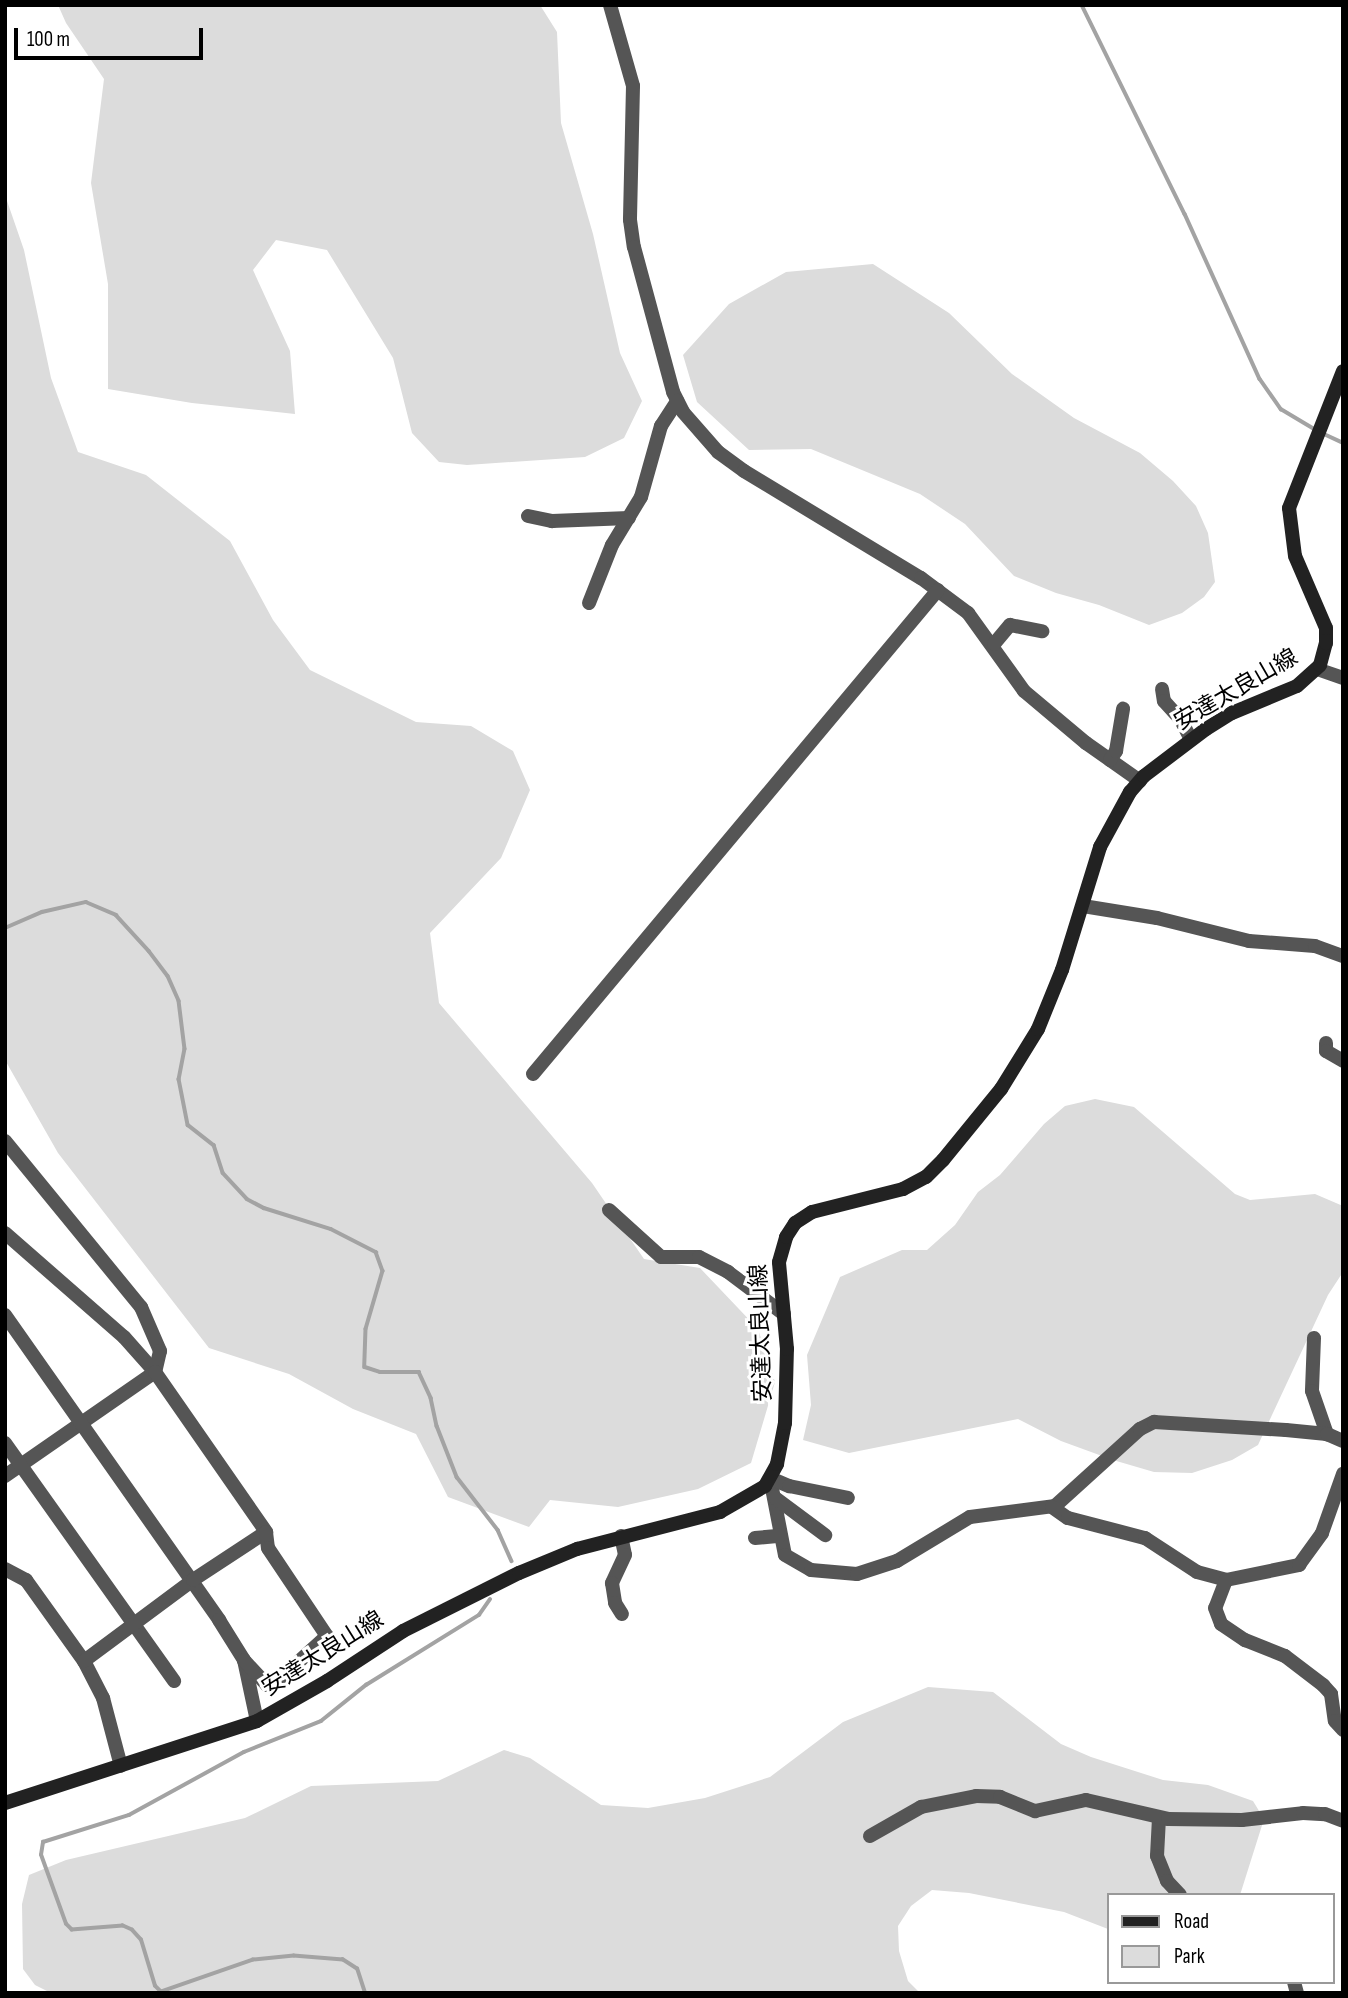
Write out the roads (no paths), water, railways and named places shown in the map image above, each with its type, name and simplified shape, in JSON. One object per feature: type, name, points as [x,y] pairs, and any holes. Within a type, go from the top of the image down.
[{"type":"main road","name":"安達太良山線","points":[[5,1803],[257,1721],[327,1681],[403,1631],[552,1559],[621,1536],[720,1511],[749,1498],[765,1486],[781,1451],[785,1423],[788,1375],[779,1262],[786,1237],[795,1223],[812,1212],[903,1189],[926,1177],[943,1160],[1001,1089],[1038,1029],[1083,906],[1100,847],[1118,810],[1140,781],[1191,740],[1232,713],[1297,686],[1317,669],[1325,651],[1326,628],[1295,556],[1288,520],[1289,508],[1343,371]]},
{"type":"street","points":[[610,5],[633,86],[630,210],[634,247],[677,401],[704,438],[744,471],[937,590],[968,613],[994,644],[1024,691],[1140,781]]},
{"type":"street","points":[[589,603],[612,545],[641,497],[661,426],[677,401]]},
{"type":"street","points":[[528,516],[552,522],[628,518]]},
{"type":"street","points":[[533,1074],[937,590]]},
{"type":"street","points":[[994,644],[1010,625],[1042,631]]},
{"type":"street","points":[[1317,669],[1343,678]]},
{"type":"street","points":[[1162,689],[1164,701],[1181,719],[1191,740]]},
{"type":"street","points":[[1110,760],[1116,751],[1123,709]]},
{"type":"street","points":[[1083,906],[1157,918],[1249,941],[1315,946],[1343,956]]},
{"type":"street","points":[[1326,1043],[1325,1051],[1343,1061]]},
{"type":"street","points":[[5,1141],[141,1307],[159,1344],[155,1372],[5,1476]]},
{"type":"street","points":[[609,1210],[661,1256],[699,1257],[728,1272],[784,1314]]},
{"type":"street","points":[[5,1233],[124,1337],[155,1372],[266,1532],[268,1548],[327,1636],[273,1685],[267,1685],[244,1660],[193,1580],[5,1315]]},
{"type":"street","points":[[1314,1338],[1312,1391],[1338,1438]]},
{"type":"street","points":[[770,1478],[785,1555],[811,1570],[857,1574],[897,1561],[970,1517],[1052,1507],[1067,1499],[1140,1429],[1154,1422],[1165,1420],[1338,1438]]},
{"type":"street","points":[[5,1443],[174,1681]]},
{"type":"street","points":[[1052,1507],[1068,1518],[1145,1538],[1197,1572],[1226,1580],[1299,1565],[1322,1533],[1343,1474]]},
{"type":"street","points":[[770,1478],[789,1486],[848,1498]]},
{"type":"street","points":[[774,1497],[825,1535]]},
{"type":"street","points":[[84,1661],[193,1580],[266,1532]]},
{"type":"street","points":[[621,1536],[625,1555],[612,1583],[615,1603],[622,1614]]},
{"type":"street","points":[[755,1538],[780,1536]]},
{"type":"street","points":[[5,1569],[26,1580],[84,1661],[103,1698],[121,1766]]},
{"type":"street","points":[[1226,1580],[1215,1608],[1221,1623],[1245,1640],[1285,1656],[1323,1685],[1331,1694],[1335,1721],[1343,1730]]},
{"type":"street","points":[[244,1660],[257,1721]]},
{"type":"street","points":[[870,1836],[920,1807],[976,1796],[1000,1797],[1035,1811],[1086,1800],[1159,1818],[1242,1820],[1303,1813],[1325,1814],[1343,1821]]},
{"type":"street","points":[[1159,1818],[1157,1856],[1167,1881],[1179,1893]]},
{"type":"waterway","points":[[1082,5],[1185,214],[1260,379],[1281,409],[1316,430]]},
{"type":"waterway","points":[[1322,433],[1343,443]]},
{"type":"waterway","points":[[5,928],[42,912],[86,902],[116,915],[149,951],[168,976],[179,1001],[185,1049],[179,1079],[188,1125],[214,1145],[223,1173],[247,1199],[264,1208],[331,1229],[376,1252],[383,1271],[366,1329],[365,1367],[380,1372],[419,1372],[431,1398],[437,1426],[457,1477],[498,1530],[512,1561]]},
{"type":"waterway","points":[[365,1993],[357,1969],[343,1960],[294,1956],[253,1960],[161,1992],[155,1986],[141,1940],[132,1930],[123,1926],[72,1930],[66,1924],[41,1855],[43,1842],[129,1815],[244,1752],[321,1721],[366,1685],[479,1615],[490,1599]]}]
